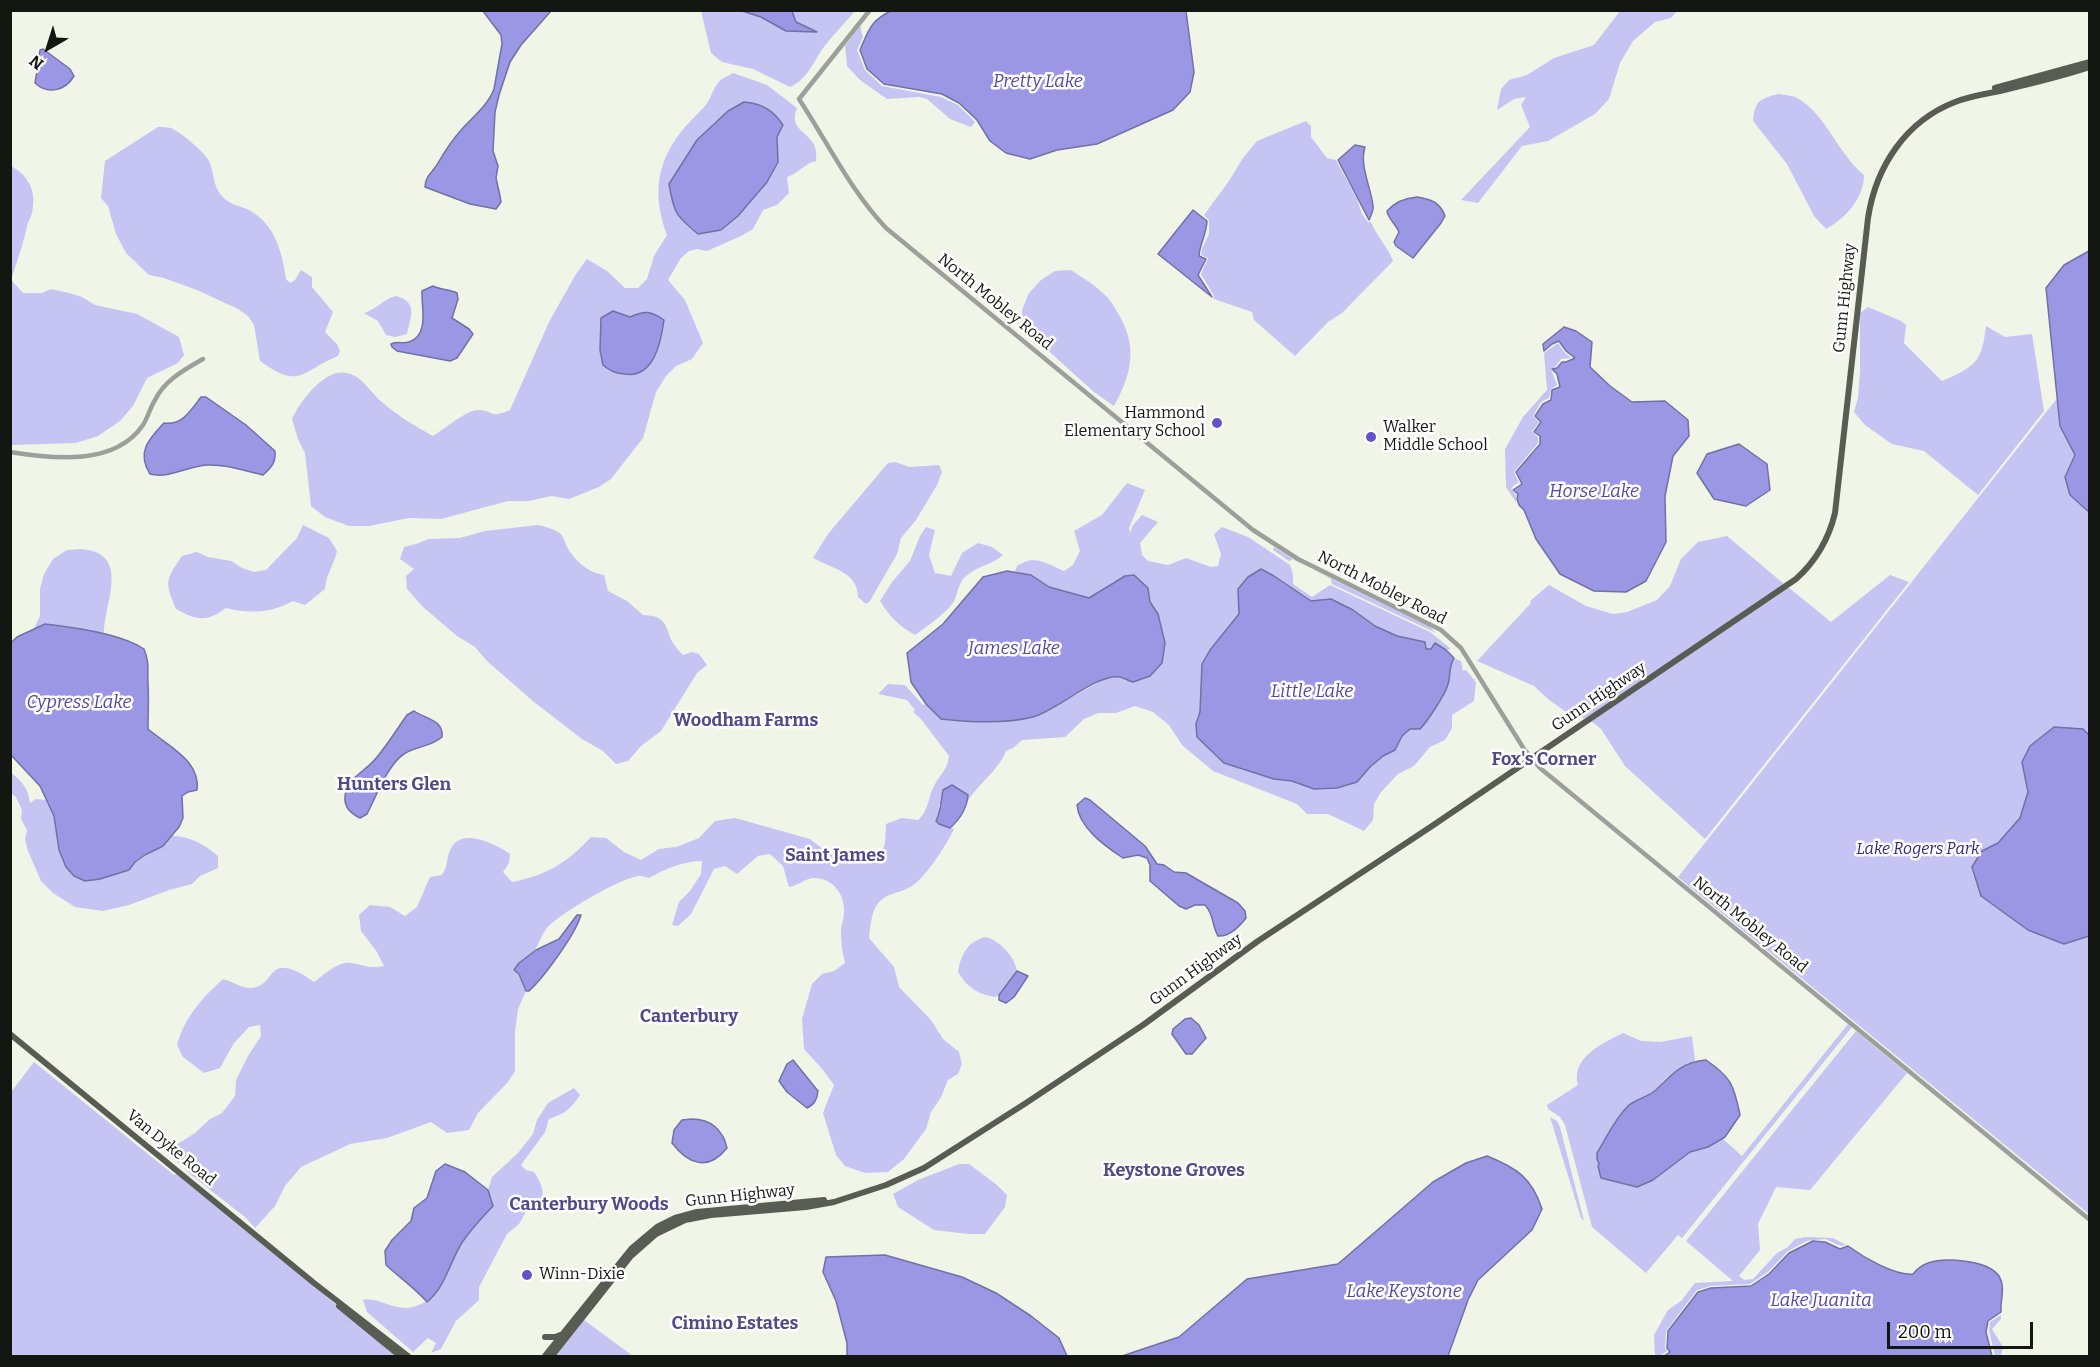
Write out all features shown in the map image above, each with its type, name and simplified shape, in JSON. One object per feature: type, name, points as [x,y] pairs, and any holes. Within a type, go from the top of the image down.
[{"type":"main road","points":[[1974,95],[2090,62]]},
{"type":"main road","name":"Gunn Highway","points":[[552,1356],[636,1251],[667,1227],[701,1216],[806,1207],[834,1202],[895,1181],[924,1168],[1143,1025],[1258,941],[1792,582],[1819,551],[1830,531],[1836,507],[1868,218],[1875,185],[1891,154],[1914,128],[1945,106],[1974,95],[2004,90],[2090,68]]},
{"type":"main road","name":"Van Dyke Road","points":[[10,1034],[400,1356]]},
{"type":"main road","name":"Gunn Highway","points":[[545,1356],[636,1243],[651,1230],[669,1220],[711,1209],[815,1201],[857,1194]]},
{"type":"main road","name":"Van Dyke Road","points":[[314,1283],[408,1356]]},
{"type":"main road","points":[[545,1336],[555,1337],[563,1334]]},
{"type":"street","name":"North Mobley Road","points":[[870,10],[799,99],[858,196],[886,228],[1253,530],[1298,559],[1441,630],[1461,648],[1531,759],[1606,824],[2090,1220]]},
{"type":"street","points":[[10,452],[60,456],[98,455],[116,449],[132,438],[144,424],[155,398],[165,384],[203,358]]},
{"type":"green space","points":[[701,11],[742,11],[761,17],[786,31],[796,22],[792,11],[855,11],[821,51],[804,76],[790,87],[753,69],[722,62],[711,53]]},
{"type":"green space","points":[[1620,11],[1677,11],[1671,18],[1655,22],[1633,41],[1620,63],[1609,99],[1595,114],[1548,141],[1522,146],[1478,203],[1461,200],[1530,127],[1521,105],[1526,97],[1514,99],[1497,110],[1501,89],[1509,80],[1527,75],[1554,58],[1594,45]]},
{"type":"green space","points":[[860,26],[863,37],[857,50],[865,70],[882,86],[941,97],[958,105],[975,122],[971,127],[950,119],[927,99],[919,97],[887,99],[860,80],[847,66],[845,46]]},
{"type":"green space","points":[[733,73],[767,85],[797,108],[796,123],[814,144],[816,161],[787,177],[789,193],[777,205],[763,210],[753,229],[707,251],[697,249],[689,251],[681,258],[668,280],[685,300],[703,343],[692,359],[676,366],[666,376],[656,392],[643,438],[611,479],[599,487],[569,499],[551,496],[529,501],[508,501],[441,519],[409,518],[369,526],[349,526],[325,517],[311,506],[305,453],[292,419],[308,394],[325,378],[344,372],[353,375],[361,380],[379,400],[413,425],[433,436],[462,416],[474,411],[495,414],[510,410],[549,322],[587,259],[607,271],[625,288],[638,288],[647,279],[654,256],[667,235],[659,206],[658,192],[668,153],[685,127],[706,104],[719,81]]},
{"type":"green space","points":[[1778,94],[1795,97],[1807,105],[1864,175],[1857,200],[1840,220],[1826,229],[1814,216],[1787,164],[1753,121],[1759,102]]},
{"type":"green space","points":[[1306,121],[1311,126],[1311,137],[1327,158],[1336,160],[1357,199],[1362,214],[1368,222],[1371,222],[1393,261],[1342,313],[1328,322],[1295,356],[1254,320],[1252,312],[1214,299],[1201,274],[1208,258],[1201,255],[1209,234],[1209,220],[1204,215],[1243,158],[1257,141]]},
{"type":"green space","points":[[158,127],[171,128],[197,147],[209,161],[216,187],[221,195],[230,203],[249,210],[265,223],[276,240],[286,279],[290,283],[295,280],[301,270],[312,277],[312,287],[333,312],[325,332],[337,344],[340,351],[338,356],[301,375],[284,375],[260,361],[254,325],[248,316],[197,290],[149,275],[126,253],[116,234],[108,206],[101,198],[105,161]]},
{"type":"green space","points":[[11,166],[23,175],[30,185],[33,205],[32,215],[27,224],[11,280]]},
{"type":"green space","points":[[1071,270],[1108,298],[1128,335],[1129,370],[1114,406],[1094,392],[1023,328],[1022,310],[1029,293],[1041,280],[1055,271]]},
{"type":"green space","points":[[11,280],[23,293],[42,293],[51,289],[82,297],[95,305],[137,314],[179,337],[184,355],[178,363],[147,378],[133,406],[120,421],[98,436],[76,443],[11,445]]},
{"type":"green space","points":[[396,296],[408,302],[411,311],[407,334],[395,337],[386,335],[378,321],[364,313]]},
{"type":"green space","points":[[1868,307],[1906,325],[1904,343],[1942,381],[1962,372],[1975,362],[1982,348],[1986,326],[2005,337],[2032,334],[2044,411],[1978,495],[1924,451],[1892,444],[1865,425],[1854,412],[1858,398],[1860,372],[1860,313]]},
{"type":"green space","points":[[1558,343],[1571,358],[1561,359],[1551,369],[1557,385],[1551,389],[1549,398],[1541,402],[1533,416],[1539,422],[1532,432],[1538,437],[1538,443],[1514,472],[1519,483],[1511,489],[1516,495],[1516,502],[1506,487],[1505,449],[1523,417],[1547,390],[1544,353]]},
{"type":"green space","name":"Lake Rogers Park","points":[[2089,358],[2089,1214],[1678,877]]},
{"type":"green space","points":[[895,462],[910,467],[939,465],[942,472],[916,520],[901,538],[897,554],[870,601],[866,604],[858,597],[854,582],[849,576],[813,558],[828,534],[888,463]]},
{"type":"green space","points":[[1127,483],[1145,490],[1129,528],[1130,533],[1133,525],[1142,515],[1158,522],[1140,543],[1142,555],[1148,561],[1168,565],[1186,558],[1211,567],[1218,566],[1221,554],[1214,534],[1222,527],[1248,537],[1290,565],[1293,584],[1312,597],[1330,585],[1430,632],[1451,649],[1446,650],[1435,643],[1431,649],[1426,649],[1424,642],[1397,636],[1375,626],[1353,610],[1331,599],[1311,601],[1274,576],[1238,600],[1239,614],[1202,664],[1200,712],[1196,724],[1224,763],[1314,789],[1357,782],[1383,756],[1395,750],[1401,736],[1426,722],[1448,685],[1449,668],[1454,658],[1461,661],[1463,671],[1466,670],[1476,682],[1474,701],[1452,715],[1452,728],[1445,740],[1430,747],[1414,766],[1398,774],[1381,792],[1374,804],[1373,820],[1364,831],[1328,814],[1307,814],[1297,804],[1213,771],[1182,745],[1169,725],[1153,712],[1135,706],[1116,713],[1098,713],[1084,719],[1065,737],[1022,740],[1006,751],[998,765],[967,802],[968,795],[952,785],[939,805],[939,824],[954,829],[946,843],[932,865],[916,883],[881,900],[874,910],[871,923],[869,938],[894,967],[899,987],[931,1020],[943,1039],[959,1052],[962,1064],[958,1074],[948,1080],[931,1112],[926,1129],[904,1159],[888,1172],[865,1173],[845,1166],[836,1155],[823,1113],[834,1085],[804,1049],[802,1019],[812,984],[822,974],[834,971],[845,963],[841,939],[843,900],[833,885],[822,879],[811,878],[789,887],[783,866],[770,854],[758,856],[737,874],[725,866],[714,869],[691,914],[678,926],[672,925],[679,902],[690,891],[701,874],[702,861],[674,866],[649,878],[640,876],[620,882],[564,914],[547,928],[535,950],[519,963],[519,974],[526,991],[518,1009],[515,1032],[515,1071],[508,1082],[478,1113],[469,1130],[447,1133],[431,1122],[387,1138],[350,1144],[301,1167],[285,1186],[275,1206],[255,1228],[245,1217],[191,1175],[151,1136],[156,1133],[167,1137],[176,1145],[195,1133],[210,1119],[222,1113],[235,1096],[236,1080],[261,1036],[260,1025],[249,1027],[234,1043],[220,1068],[204,1073],[183,1057],[177,1045],[184,1026],[195,1009],[223,979],[250,988],[259,986],[279,969],[287,968],[298,972],[314,982],[341,964],[384,966],[377,952],[361,931],[359,915],[370,905],[390,907],[405,916],[417,907],[430,877],[442,875],[449,853],[460,840],[468,838],[486,841],[510,854],[509,863],[503,872],[512,882],[536,876],[556,867],[591,837],[606,838],[624,852],[641,860],[659,849],[676,847],[699,838],[715,821],[735,818],[810,839],[828,853],[852,862],[881,855],[885,843],[886,824],[902,818],[918,820],[922,816],[932,790],[947,765],[949,756],[913,712],[915,710],[907,700],[878,694],[888,684],[905,685],[923,705],[926,704],[941,719],[1011,721],[1048,711],[1102,680],[1119,676],[1133,682],[1158,614],[1150,602],[1148,588],[1115,581],[1089,598],[1049,587],[1031,575],[1015,572],[1017,566],[1023,562],[1035,560],[1064,571],[1073,565],[1080,551],[1074,531],[1102,515]]},
{"type":"green space","points":[[303,525],[329,538],[337,551],[325,589],[305,605],[293,601],[277,608],[252,612],[226,608],[207,618],[189,616],[176,609],[168,581],[182,556],[197,552],[208,557],[231,561],[254,572],[266,570],[297,538]]},
{"type":"green space","points":[[538,525],[561,534],[567,547],[578,561],[593,572],[604,575],[608,591],[627,601],[643,615],[660,619],[676,648],[683,655],[692,652],[699,654],[707,665],[697,673],[661,731],[641,746],[628,761],[616,764],[603,751],[582,739],[534,702],[487,661],[475,647],[457,636],[423,607],[407,589],[406,576],[414,569],[400,559],[404,547],[429,539],[460,538],[485,531]]},
{"type":"green space","points":[[926,527],[935,530],[929,555],[935,573],[951,576],[962,553],[978,543],[992,547],[1003,555],[966,576],[951,606],[915,635],[895,621],[880,601],[910,561]]},
{"type":"green space","points":[[1727,536],[1784,584],[1586,719],[1566,712],[1534,686],[1477,661],[1531,603],[1530,601],[1549,585],[1586,606],[1613,614],[1627,612],[1657,600],[1670,586],[1681,559],[1698,542]]},
{"type":"green space","points":[[1274,547],[1293,559],[1289,561],[1273,550]]},
{"type":"green space","points":[[81,549],[97,553],[106,560],[111,570],[112,582],[104,635],[51,625],[34,629],[40,616],[40,589],[44,574],[53,559],[67,550]]},
{"type":"green space","points":[[1308,567],[1430,627],[1436,633],[1332,584],[1331,579]]},
{"type":"green space","points":[[1890,575],[1909,582],[1705,839],[1625,766],[1601,729],[1591,721],[1788,587],[1831,622]]},
{"type":"green space","points":[[10,772],[24,785],[30,803],[36,799],[46,800],[54,816],[66,867],[74,876],[85,881],[129,870],[135,862],[163,846],[171,836],[191,839],[207,848],[218,856],[218,868],[200,876],[192,884],[129,905],[103,911],[75,907],[53,893],[41,881],[28,851],[25,839],[27,830],[21,819],[22,810],[16,797],[11,793]]},
{"type":"green space","points":[[986,937],[1006,950],[1017,971],[1007,987],[996,997],[974,989],[958,972],[966,949],[974,942]]},
{"type":"green space","points":[[1848,1024],[1852,1027],[1682,1238],[1678,1235],[1646,1273],[1592,1227],[1565,1125],[1560,1117],[1548,1109],[1547,1105],[1578,1085],[1579,1067],[1590,1053],[1623,1033],[1641,1041],[1661,1042],[1692,1036],[1695,1061],[1678,1069],[1654,1092],[1630,1105],[1614,1124],[1597,1153],[1653,1180],[1690,1152],[1708,1147],[1722,1138],[1742,1156]]},
{"type":"green space","points":[[1856,1031],[1907,1073],[1810,1190],[1776,1187],[1758,1224],[1760,1250],[1739,1276],[1744,1280],[1753,1279],[1777,1253],[1788,1247],[1795,1239],[1833,1238],[1846,1245],[1841,1246],[1825,1239],[1807,1241],[1788,1251],[1768,1272],[1750,1284],[1711,1286],[1697,1290],[1666,1331],[1665,1348],[1667,1351],[1660,1356],[1655,1356],[1654,1335],[1668,1310],[1681,1301],[1695,1283],[1733,1281],[1686,1241]]},
{"type":"green space","points":[[34,1062],[174,1175],[177,1174],[313,1285],[395,1356],[11,1356],[11,1092]]},
{"type":"green space","points":[[574,1088],[580,1095],[577,1100],[567,1110],[549,1119],[545,1132],[521,1165],[526,1170],[534,1172],[541,1185],[543,1193],[539,1206],[527,1210],[519,1224],[507,1234],[479,1287],[479,1300],[456,1321],[441,1349],[431,1353],[436,1343],[428,1338],[413,1352],[367,1312],[363,1300],[406,1308],[423,1303],[438,1291],[464,1241],[493,1206],[488,1190],[492,1177],[518,1153],[533,1134],[537,1120],[548,1103]]},
{"type":"green space","points":[[1550,1117],[1557,1121],[1560,1127],[1584,1221],[1581,1218]]},
{"type":"green space","points":[[959,1164],[969,1164],[1007,1195],[1005,1207],[985,1234],[934,1230],[898,1207],[893,1194],[918,1180]]},
{"type":"green space","points":[[2001,1315],[2001,1319],[1992,1329],[2003,1347],[2001,1356],[1995,1356],[1989,1331],[1990,1322]]},
{"type":"green space","points":[[584,1320],[633,1356],[556,1356]]},
{"type":"water","name":"Pretty Lake","points":[[893,10],[1186,11],[1194,72],[1190,92],[1173,110],[1097,144],[1057,150],[1030,159],[1006,153],[990,141],[977,120],[959,103],[942,94],[884,84],[867,69],[860,50],[866,36],[875,22]]},
{"type":"water","points":[[483,11],[551,11],[521,45],[510,62],[499,95],[495,112],[493,151],[498,166],[496,178],[501,202],[496,209],[470,204],[425,187],[428,177],[449,145],[484,105],[494,89],[502,44],[501,35]]},
{"type":"water","points":[[742,11],[792,11],[796,22],[817,32],[786,31],[761,17]]},
{"type":"water","points":[[43,49],[70,69],[74,76],[66,85],[56,90],[45,89],[35,83],[40,50]]},
{"type":"water","points":[[744,102],[766,109],[783,125],[777,137],[778,162],[767,182],[738,216],[721,230],[698,234],[677,213],[669,184],[697,140],[728,111]]},
{"type":"water","points":[[1355,145],[1365,147],[1364,169],[1373,208],[1369,220],[1338,160]]},
{"type":"water","points":[[1417,197],[1434,202],[1445,216],[1413,258],[1396,246],[1394,242],[1399,232],[1387,211],[1400,201]]},
{"type":"water","points":[[1193,210],[1207,221],[1199,256],[1206,259],[1198,275],[1212,297],[1158,254]]},
{"type":"water","points":[[2089,251],[2089,512],[2070,495],[2065,477],[2075,455],[2060,426],[2046,288],[2064,265]]},
{"type":"water","points":[[433,286],[457,293],[458,299],[452,318],[473,334],[457,358],[450,361],[397,351],[391,344],[409,342],[420,333],[423,320],[422,291]]},
{"type":"water","points":[[613,311],[630,317],[648,312],[664,320],[658,348],[649,365],[642,371],[634,374],[621,374],[603,365],[600,350],[601,318]]},
{"type":"water","name":"Horse Lake","points":[[1564,327],[1576,331],[1592,342],[1590,367],[1610,386],[1632,402],[1665,401],[1688,420],[1689,436],[1673,456],[1665,496],[1666,542],[1646,581],[1626,592],[1594,591],[1560,574],[1536,539],[1524,510],[1519,505],[1518,494],[1513,490],[1522,484],[1516,472],[1540,444],[1540,436],[1534,432],[1541,422],[1535,416],[1543,404],[1551,400],[1552,390],[1560,387],[1557,374],[1552,369],[1557,368],[1562,362],[1575,358],[1559,341],[1544,351],[1543,344]]},
{"type":"water","points":[[201,397],[206,397],[246,425],[275,451],[273,464],[263,475],[214,465],[164,475],[150,474],[144,459],[149,440],[164,423],[176,422],[186,416]]},
{"type":"water","points":[[1739,444],[1767,464],[1770,490],[1746,506],[1714,499],[1697,473],[1707,454]]},
{"type":"water","name":"Little Lake","points":[[1261,569],[1311,601],[1331,599],[1353,610],[1375,626],[1397,636],[1425,642],[1426,649],[1431,649],[1435,643],[1454,658],[1445,691],[1423,726],[1420,729],[1410,729],[1402,736],[1395,750],[1383,756],[1357,782],[1337,788],[1314,789],[1292,781],[1274,779],[1224,763],[1197,737],[1196,724],[1200,712],[1202,664],[1210,650],[1239,614],[1238,589],[1248,577]]},
{"type":"water","name":"James Lake","points":[[1007,571],[1031,575],[1049,587],[1089,598],[1125,576],[1134,575],[1148,588],[1150,602],[1158,614],[1165,643],[1162,663],[1150,676],[1133,682],[1120,677],[1111,677],[1089,686],[1033,717],[999,722],[941,719],[926,704],[911,682],[907,653],[943,624],[983,577]]},
{"type":"water","name":"Cypress Lake","points":[[45,624],[110,635],[144,649],[148,666],[148,729],[189,762],[197,780],[197,790],[182,796],[183,818],[179,827],[163,846],[135,862],[129,870],[100,879],[85,881],[74,876],[66,867],[59,850],[54,816],[40,786],[11,755],[11,643],[17,637]]},
{"type":"water","points":[[414,711],[437,723],[442,731],[442,737],[433,743],[409,751],[398,759],[378,790],[367,814],[360,818],[351,812],[345,800],[349,784],[373,762],[407,715]]},
{"type":"water","points":[[2054,727],[2083,729],[2090,736],[2089,936],[2064,944],[2028,930],[1981,896],[1972,867],[1982,851],[1998,843],[2020,818],[2028,792],[2022,762],[2030,746]]},
{"type":"water","points":[[952,785],[968,795],[962,813],[950,828],[936,821],[943,790]]},
{"type":"water","points":[[1085,798],[1145,846],[1157,864],[1164,865],[1174,872],[1186,873],[1238,903],[1245,911],[1246,918],[1230,933],[1218,936],[1205,905],[1195,905],[1186,909],[1179,906],[1150,881],[1150,865],[1147,858],[1138,855],[1123,858],[1094,836],[1082,821],[1077,805]]},
{"type":"water","points":[[577,915],[581,915],[566,944],[543,976],[529,991],[526,991],[519,974],[514,970],[519,963],[536,950],[559,939]]},
{"type":"water","points":[[1017,971],[1028,976],[1014,997],[1006,1003],[999,1000],[999,995]]},
{"type":"water","points":[[1191,1018],[1199,1025],[1206,1038],[1192,1054],[1186,1054],[1172,1034],[1173,1029],[1185,1019]]},
{"type":"water","points":[[793,1060],[818,1091],[815,1101],[807,1108],[787,1092],[779,1081],[787,1064]]},
{"type":"water","points":[[1706,1060],[1726,1077],[1738,1105],[1740,1115],[1725,1137],[1708,1147],[1690,1152],[1653,1180],[1637,1187],[1601,1178],[1597,1153],[1623,1111],[1653,1092],[1684,1066]]},
{"type":"water","points":[[692,1119],[710,1123],[723,1136],[727,1148],[720,1156],[705,1163],[698,1162],[685,1156],[672,1143],[674,1130],[682,1120]]},
{"type":"water","name":"Lake Keystone","points":[[1487,1156],[1522,1175],[1533,1189],[1542,1209],[1532,1230],[1478,1280],[1468,1300],[1448,1356],[1122,1356],[1179,1337],[1247,1279],[1338,1264],[1433,1182],[1466,1163]]},
{"type":"water","points":[[445,1164],[465,1172],[488,1190],[493,1206],[464,1241],[438,1290],[427,1302],[386,1265],[385,1251],[392,1240],[411,1221],[414,1208],[427,1198],[436,1171]]},
{"type":"water","name":"Lake Juanita","points":[[1813,1241],[1825,1242],[1840,1249],[1848,1246],[1879,1265],[1906,1274],[1913,1274],[1928,1263],[1944,1260],[1965,1261],[1986,1266],[1999,1276],[2002,1289],[2001,1312],[1988,1321],[1986,1332],[1992,1356],[1664,1356],[1670,1352],[1667,1348],[1668,1331],[1698,1292],[1711,1288],[1751,1286],[1769,1274],[1789,1253]]},
{"type":"water","points":[[885,1255],[962,1277],[996,1293],[1059,1338],[1067,1356],[847,1356],[847,1343],[836,1301],[823,1272],[826,1257]]},
{"type":"place","name":"Hammond Elementary School","points":[[1217,423]]},
{"type":"place","name":"Walker Middle School","points":[[1371,437]]},
{"type":"place","name":"Winn-Dixie","points":[[527,1275]]},
{"type":"district","name":"Woodham Farms","points":[[746,721]]},
{"type":"district","name":"Fox's Corner","points":[[1544,760]]},
{"type":"district","name":"Hunters Glen","points":[[394,785]]},
{"type":"district","name":"Saint James","points":[[835,856]]},
{"type":"district","name":"Canterbury","points":[[689,1017]]},
{"type":"district","name":"Keystone Groves","points":[[1174,1171]]},
{"type":"district","name":"Canterbury Woods","points":[[589,1205]]},
{"type":"district","name":"Cimino Estates","points":[[735,1324]]}]
